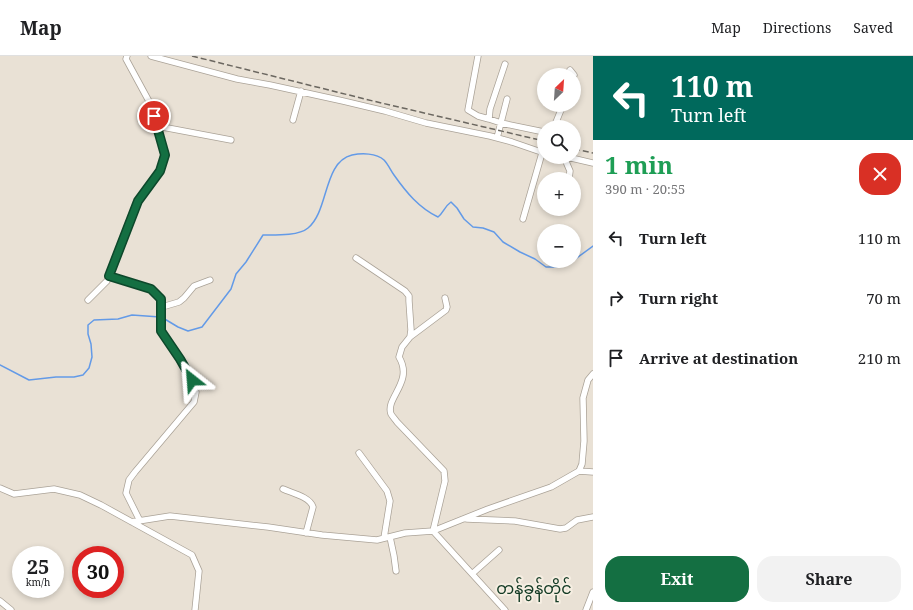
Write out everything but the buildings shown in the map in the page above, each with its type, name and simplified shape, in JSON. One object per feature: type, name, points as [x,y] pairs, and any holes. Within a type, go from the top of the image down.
[{"type":"street","points":[[88,300],[107,281],[138,201],[160,171],[165,155],[151,105],[126,59],[127,56]]},
{"type":"street","points":[[151,56],[237,79],[301,91],[385,111],[426,123],[497,138],[537,151]]},
{"type":"street","points":[[478,56],[468,110],[478,116],[501,123],[537,131]]},
{"type":"street","points":[[489,119],[490,109],[505,64]]},
{"type":"street","points":[[292,120],[301,91]]},
{"type":"street","points":[[497,138],[507,99]]},
{"type":"street","points":[[157,126],[231,140]]},
{"type":"street","points":[[581,160],[593,163]]},
{"type":"street","points":[[523,219],[540,164]]},
{"type":"street","points":[[356,258],[405,291],[409,296],[410,337]]},
{"type":"street","points":[[109,276],[151,289],[161,299],[161,331],[180,359],[192,380],[196,392],[194,402],[129,480],[126,493],[140,520]]},
{"type":"street","points":[[162,307],[179,302],[194,286],[210,280]]},
{"type":"street","points":[[433,531],[445,481],[444,471],[397,422],[391,413],[391,406],[403,381],[404,365],[399,357],[402,347],[410,337],[446,310],[448,307],[445,298]]},
{"type":"street","points":[[579,471],[582,464],[584,441],[583,398],[588,380],[593,374]]},
{"type":"street","points":[[359,453],[387,491],[390,501],[387,537],[394,556],[396,571]]},
{"type":"street","points":[[132,522],[170,516],[306,533],[377,540],[405,533],[433,531],[551,488],[579,471],[593,472]]},
{"type":"street","points":[[0,488],[14,494],[54,489],[80,495],[192,555],[199,571],[195,610]]},
{"type":"street","points":[[283,489],[308,500],[312,504],[313,507],[306,533]]},
{"type":"street","points":[[463,519],[515,521],[560,529],[566,528],[577,520],[593,517]]},
{"type":"street","points":[[433,531],[506,610]]},
{"type":"street","points":[[473,573],[499,550]]},
{"type":"street","points":[[586,610],[593,592]]},
{"type":"street","points":[[0,601],[11,610]]},
{"type":"waterway","points":[[163,318],[188,331],[202,327],[231,289],[236,274],[246,262],[263,235],[293,234],[304,231],[308,228],[315,220],[320,210],[336,167],[343,159],[356,154],[373,155],[384,160],[413,199],[431,213],[438,217],[451,202],[464,219],[473,227],[483,228],[494,232],[503,242],[537,260]]},
{"type":"waterway","points":[[581,255],[593,246]]},
{"type":"waterway","points":[[0,365],[29,380],[83,375],[89,368],[92,357],[88,325],[94,320],[118,319],[132,315],[160,317]]},
{"type":"railway","points":[[192,56],[373,101],[537,139]]},
{"type":"railway","points":[[581,150],[593,153]]},
{"type":"district","name":"တန်ခွန်တိုင်","points":[[534,588]]},
{"type":"route","points":[[154,116],[165,155],[160,171],[138,201],[109,276],[151,289],[161,299],[161,331],[192,380]]}]
